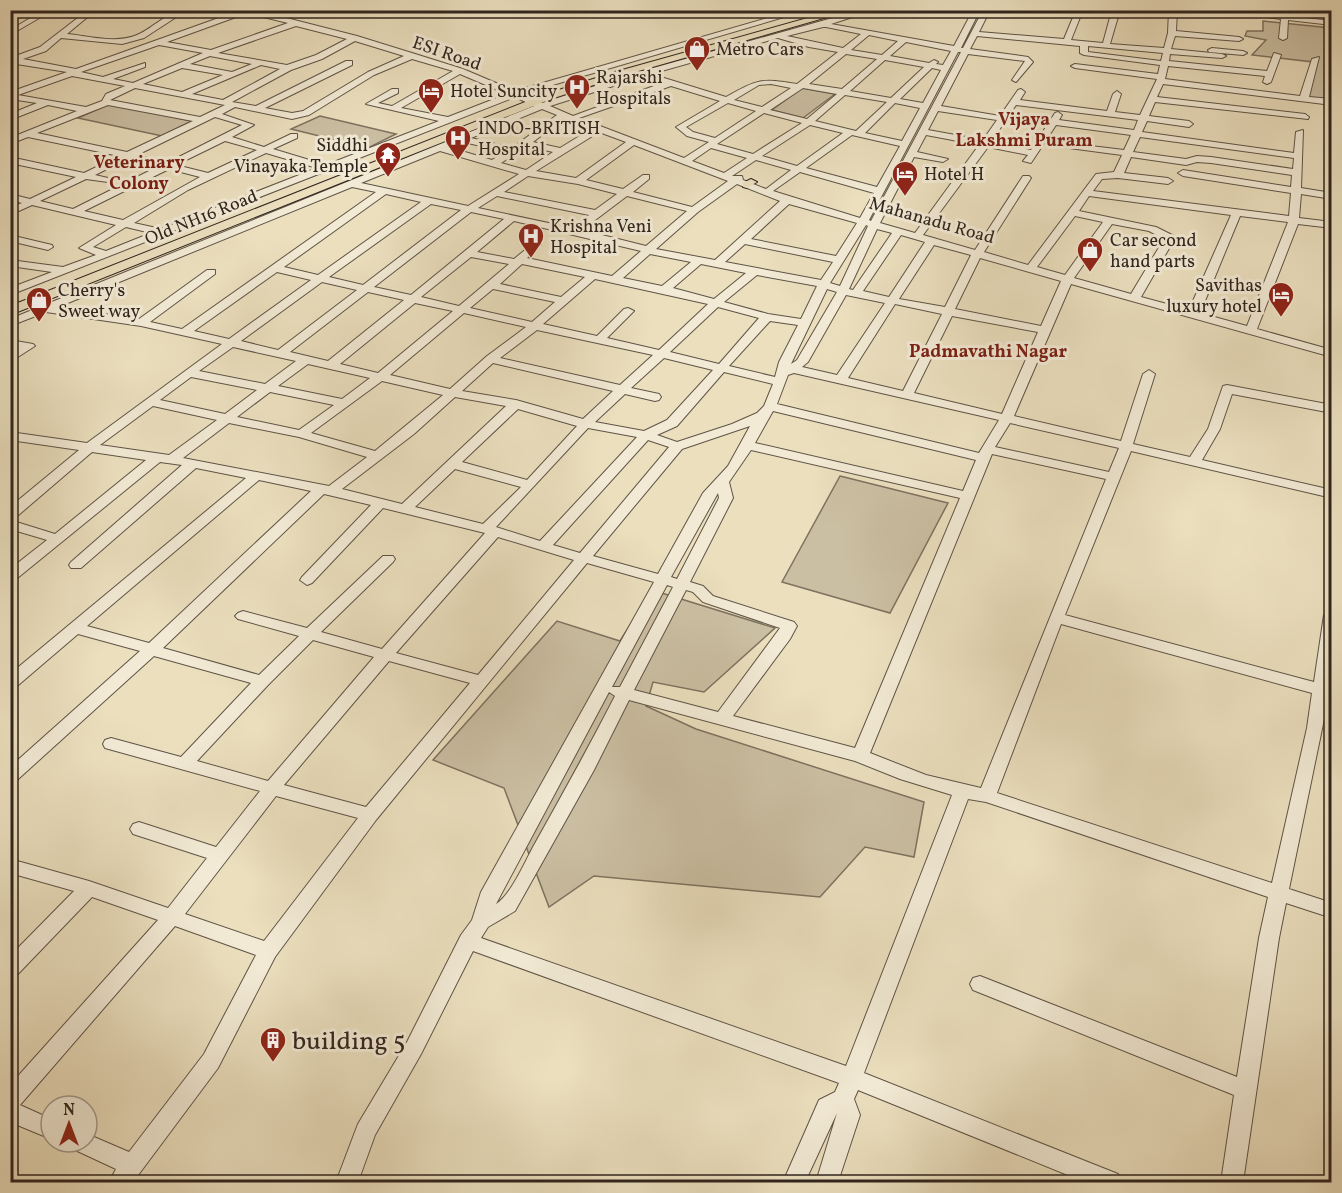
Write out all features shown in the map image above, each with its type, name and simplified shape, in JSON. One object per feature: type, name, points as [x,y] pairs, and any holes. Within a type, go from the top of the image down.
[{"type":"main road","name":"Old NH16 Road","points":[[10,304],[587,79],[834,10]]},
{"type":"main road","name":"Old NH16 Road","points":[[10,311],[532,99],[848,10]]},
{"type":"street","points":[[10,33],[50,10]]},
{"type":"street","points":[[12,61],[43,49],[93,10]]},
{"type":"street","points":[[60,36],[122,42],[134,38],[184,10]]},
{"type":"street","points":[[10,323],[464,139],[587,70],[805,10]]},
{"type":"street","points":[[10,292],[448,120],[642,74],[871,10]]},
{"type":"street","points":[[347,1182],[366,1131],[414,1048],[468,941],[481,922],[488,897],[710,493],[723,483],[748,445],[786,375],[802,362],[843,291],[870,222],[879,191],[945,68],[952,49],[977,10]]},
{"type":"street","points":[[786,375],[785,362],[824,284],[839,260],[870,222],[913,154],[987,10]]},
{"type":"street","points":[[1067,41],[1080,10]]},
{"type":"street","points":[[1107,45],[1116,10]]},
{"type":"street","points":[[1118,175],[1161,79],[1172,33],[1173,10]]},
{"type":"street","points":[[1216,10],[1240,15],[1284,17],[1328,23],[1326,10]]},
{"type":"street","points":[[10,96],[248,11]]},
{"type":"street","name":"ESI Road","points":[[248,11],[316,24],[415,55],[532,99]]},
{"type":"street","name":"ESI Road","points":[[248,11],[415,55],[532,99]]},
{"type":"street","points":[[1283,38],[1284,17]]},
{"type":"street","points":[[107,102],[106,99],[109,96],[210,52],[296,23]]},
{"type":"street","points":[[823,25],[952,49],[1028,59],[1029,62],[1016,80]]},
{"type":"street","points":[[688,159],[765,111],[867,33]]},
{"type":"street","points":[[1172,33],[1239,39]]},
{"type":"street","points":[[976,34],[1243,53]]},
{"type":"street","points":[[779,36],[846,51],[945,68]]},
{"type":"street","points":[[134,38],[288,68]]},
{"type":"street","points":[[10,212],[214,114],[288,68],[318,57],[354,38]]},
{"type":"street","points":[[615,279],[694,210],[740,180],[756,157],[808,123],[904,40]]},
{"type":"street","points":[[1084,43],[1084,53],[1164,65],[1270,74]]},
{"type":"street","points":[[1169,48],[1221,56]]},
{"type":"street","points":[[771,189],[854,134],[952,49]]},
{"type":"street","points":[[12,61],[285,115],[300,115],[398,60],[415,55]]},
{"type":"street","points":[[1263,93],[1277,55]]},
{"type":"street","points":[[318,57],[379,70]]},
{"type":"street","points":[[1304,98],[1316,59]]},
{"type":"street","points":[[182,95],[260,63]]},
{"type":"street","points":[[257,109],[349,63]]},
{"type":"street","points":[[104,79],[142,64]]},
{"type":"street","points":[[181,65],[231,74]]},
{"type":"street","points":[[1076,66],[1263,93],[1304,98],[1331,98]]},
{"type":"street","points":[[393,109],[460,72]]},
{"type":"street","points":[[1110,114],[1124,72]]},
{"type":"street","points":[[642,74],[727,101],[808,123],[905,144]]},
{"type":"street","points":[[879,191],[756,157],[690,134],[680,128],[749,86],[761,82],[925,106]]},
{"type":"street","points":[[578,116],[671,83]]},
{"type":"street","points":[[395,90],[370,104],[448,120]]},
{"type":"street","points":[[920,233],[987,143],[1021,92]]},
{"type":"street","points":[[10,96],[87,110]]},
{"type":"street","name":"Mahanadu Road","points":[[532,99],[563,115],[740,180],[898,232],[1069,277]]},
{"type":"street","name":"Mahanadu Road","points":[[532,99],[787,200],[920,233],[979,252],[1332,351]]},
{"type":"street","points":[[1152,99],[1305,117]]},
{"type":"street","points":[[10,141],[107,102],[201,120]]},
{"type":"street","points":[[1014,102],[1189,124]]},
{"type":"street","points":[[10,117],[46,103]]},
{"type":"street","points":[[937,108],[1004,119]]},
{"type":"street","points":[[925,132],[987,143],[1031,157],[1062,108]]},
{"type":"street","points":[[75,212],[250,124],[214,114]]},
{"type":"street","points":[[492,164],[526,143],[563,115]]},
{"type":"street","points":[[1054,122],[1299,156]]},
{"type":"street","points":[[280,354],[468,210],[598,128]]},
{"type":"street","points":[[10,130],[127,155],[212,177]]},
{"type":"street","points":[[1251,329],[1294,220],[1300,132]]},
{"type":"street","points":[[105,254],[84,248],[185,188],[294,136]]},
{"type":"street","points":[[224,138],[327,168]]},
{"type":"street","points":[[464,139],[513,151]]},
{"type":"street","points":[[578,181],[634,141]]},
{"type":"street","points":[[526,143],[561,151]]},
{"type":"street","points":[[1069,146],[1186,162],[1197,159],[1211,160],[1298,173]]},
{"type":"street","points":[[440,148],[527,173],[578,181],[694,210]]},
{"type":"street","points":[[913,154],[943,159]]},
{"type":"street","points":[[10,160],[105,180]]},
{"type":"street","points":[[1183,173],[1332,196]]},
{"type":"street","points":[[1033,266],[1100,176],[1118,175],[1168,181]]},
{"type":"street","points":[[574,231],[646,177]]},
{"type":"street","points":[[907,394],[947,311],[979,252],[1026,178]]},
{"type":"street","points":[[1136,213],[1145,179]]},
{"type":"street","points":[[352,184],[574,231],[699,261],[824,284],[843,291],[1044,330]]},
{"type":"street","points":[[185,332],[383,192]]},
{"type":"street","points":[[496,193],[598,214]]},
{"type":"street","points":[[1087,193],[1136,213],[1170,238],[1136,296]]},
{"type":"street","points":[[10,197],[160,232]]},
{"type":"street","points":[[718,263],[787,200]]},
{"type":"street","points":[[10,515],[90,447],[428,201]]},
{"type":"street","points":[[1071,212],[1109,220],[1136,213],[1237,212],[1332,225]]},
{"type":"street","points":[[1194,313],[1237,212]]},
{"type":"street","points":[[330,366],[409,299],[510,219]]},
{"type":"street","points":[[860,756],[986,454],[1007,417],[1069,277],[1109,220]]},
{"type":"street","points":[[856,293],[898,232]]},
{"type":"street","points":[[10,238],[48,247]]},
{"type":"street","points":[[742,240],[839,260]]},
{"type":"street","points":[[841,379],[931,241]]},
{"type":"street","points":[[301,434],[380,377],[491,285],[536,244]]},
{"type":"street","points":[[468,253],[593,274],[767,317],[804,323]]},
{"type":"street","points":[[664,290],[699,261]]},
{"type":"street","points":[[10,264],[65,270]]},
{"type":"street","points":[[277,269],[722,368],[841,379],[1332,494]]},
{"type":"street","points":[[10,1101],[172,917],[272,788],[530,485],[585,424],[716,303],[755,271]]},
{"type":"street","points":[[141,323],[211,272]]},
{"type":"street","points":[[10,777],[326,491],[378,456],[491,358],[564,301],[593,274]]},
{"type":"street","points":[[491,285],[564,301]]},
{"type":"street","points":[[41,310],[44,305],[71,291],[74,286]]},
{"type":"street","points":[[41,310],[141,323],[233,342],[451,393],[516,404],[585,424],[646,435],[677,446]]},
{"type":"street","points":[[599,340],[628,312]]},
{"type":"street","points":[[543,547],[646,435],[672,423],[767,317]]},
{"type":"street","points":[[10,343],[29,346],[10,359]]},
{"type":"street","points":[[491,358],[655,397]]},
{"type":"street","points":[[10,577],[163,460],[226,418],[305,360]]},
{"type":"street","points":[[189,373],[345,403]]},
{"type":"street","points":[[987,796],[1126,447],[1149,374]]},
{"type":"street","points":[[1193,463],[1214,429],[1227,389],[1332,409]]},
{"type":"street","points":[[151,402],[301,434],[378,456]]},
{"type":"street","points":[[405,510],[516,404]]},
{"type":"street","points":[[98,1154],[126,1174],[212,1061],[268,951],[370,815],[677,446],[737,427],[766,411],[1114,477]]},
{"type":"street","points":[[10,450],[17,437],[90,447],[193,463],[380,503],[490,530],[543,547],[682,583],[698,589],[708,599],[789,626],[785,635],[722,719]]},
{"type":"street","points":[[748,445],[969,496]]},
{"type":"street","points":[[76,565],[193,463]]},
{"type":"street","points":[[453,464],[530,485]]},
{"type":"street","points":[[10,683],[256,476]]},
{"type":"street","points":[[481,922],[508,906],[570,798],[726,498],[723,483]]},
{"type":"street","points":[[307,580],[380,503]]},
{"type":"street","points":[[10,524],[57,539]]},
{"type":"street","points":[[185,764],[262,681],[388,559]]},
{"type":"street","points":[[1232,1182],[1269,938],[1322,690],[1332,615]]},
{"type":"street","points":[[243,616],[481,681]]},
{"type":"street","points":[[1056,618],[1322,690]]},
{"type":"street","points":[[76,628],[262,681]]},
{"type":"street","points":[[604,688],[860,756],[876,764],[962,791],[987,796],[1332,911]]},
{"type":"street","points":[[111,744],[370,815]]},
{"type":"street","points":[[794,1182],[827,1107],[843,1099],[962,791]]},
{"type":"street","points":[[139,829],[219,855]]},
{"type":"street","points":[[10,866],[89,888],[268,951]]},
{"type":"street","points":[[10,969],[89,888]]},
{"type":"street","points":[[468,941],[852,1078],[1110,1182]]},
{"type":"street","points":[[980,984],[1246,1090]]},
{"type":"street","points":[[827,1182],[849,1115],[843,1099]]},
{"type":"street","points":[[10,1111],[39,1124]]},
{"type":"shaded area","points":[[1263,21],[1331,28],[1331,101],[1301,97],[1313,62],[1252,55],[1266,40],[1245,36],[1247,31],[1263,31]]},
{"type":"shaded area","points":[[802,88],[835,94],[803,118],[772,110]]},
{"type":"shaded area","points":[[109,104],[192,121],[162,136],[78,118]]},
{"type":"shaded area","points":[[320,116],[396,134],[368,148],[291,129]]},
{"type":"shaded area","points":[[840,476],[948,503],[890,613],[782,582]]},
{"type":"shaded area","points":[[652,590],[775,628],[704,692],[653,682],[646,706],[696,729],[924,802],[914,857],[865,847],[820,897],[594,876],[549,907],[504,788],[433,760],[557,621],[620,641]]},
{"type":"place","name":"Metro Cars","points":[[697,72]]},
{"type":"place","name":"Rajarshi Hospitals","points":[[577,110]]},
{"type":"place","name":"Hotel Suncity","points":[[431,114]]},
{"type":"place","name":"INDO-BRITISH Hospital","points":[[458,161]]},
{"type":"place","name":"Siddhi Vinayaka Temple","points":[[388,178]]},
{"type":"place","name":"Hotel H","points":[[905,197]]},
{"type":"place","name":"Krishna Veni Hospital","points":[[531,259]]},
{"type":"place","name":"Car second hand parts","points":[[1090,273]]},
{"type":"place","name":"Savithas luxury hotel","points":[[1281,318]]},
{"type":"place","name":"Cherry's Sweet way","points":[[39,323]]},
{"type":"place","name":"building 5","points":[[273,1063]]},
{"type":"district","name":"Vijaya Lakshmi Puram","points":[[1024,129]]},
{"type":"district","name":"Veterinary Colony","points":[[139,172]]},
{"type":"district","name":"Padmavathi Nagar","points":[[988,351]]}]
